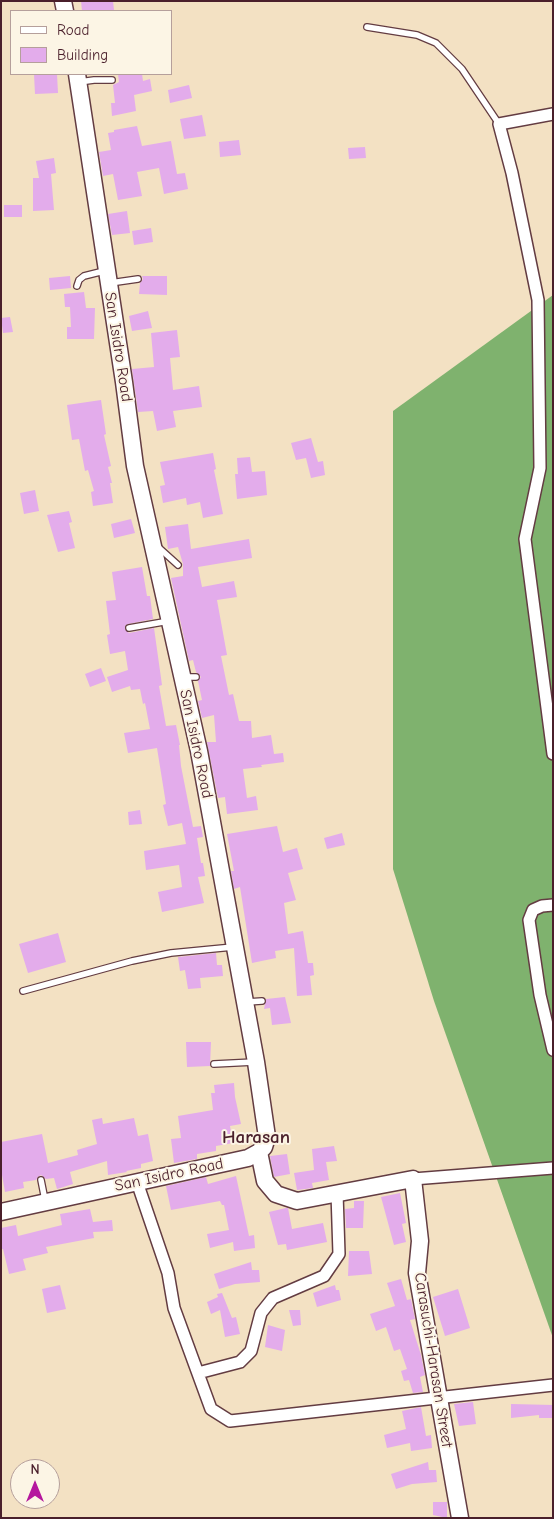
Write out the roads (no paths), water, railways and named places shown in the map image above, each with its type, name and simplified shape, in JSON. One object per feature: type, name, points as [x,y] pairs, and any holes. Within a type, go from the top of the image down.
[{"type":"street","name":"San Isidro Road","points":[[1,1212],[248,1158],[260,1152],[264,1147],[266,1137],[256,1062],[199,751],[189,677],[170,620],[135,466],[78,78]]},
{"type":"street","points":[[553,114],[499,124],[512,173],[538,300],[540,468],[525,539],[553,754]]},
{"type":"street","points":[[553,905],[542,906],[533,910],[529,920],[540,995],[553,1050]]},
{"type":"street","points":[[260,1152],[265,1180],[276,1194],[297,1200],[413,1179],[553,1168]]},
{"type":"street","name":"Carasuchi-Harasan Street","points":[[413,1179],[420,1241],[417,1273],[460,1518]]},
{"type":"street","points":[[137,1182],[168,1273],[174,1308],[211,1409],[230,1421],[553,1385]]},
{"type":"street","points":[[198,1373],[240,1362],[251,1351],[261,1313],[273,1298],[324,1276],[339,1254],[337,1193]]},
{"type":"lane","points":[[367,27],[418,34],[436,43],[462,69],[499,124]]},
{"type":"lane","points":[[78,78],[112,80]]},
{"type":"lane","points":[[78,286],[79,280],[84,276],[138,279]]},
{"type":"lane","points":[[152,543],[178,565]]},
{"type":"lane","points":[[129,628],[170,620]]},
{"type":"lane","points":[[23,991],[171,953],[235,947]]},
{"type":"lane","points":[[245,1002],[262,1001]]},
{"type":"lane","points":[[214,1064],[256,1062]]},
{"type":"lane","points":[[40,1180],[45,1202]]},
{"type":"district","name":"Harasan","points":[[256,1138]]}]
